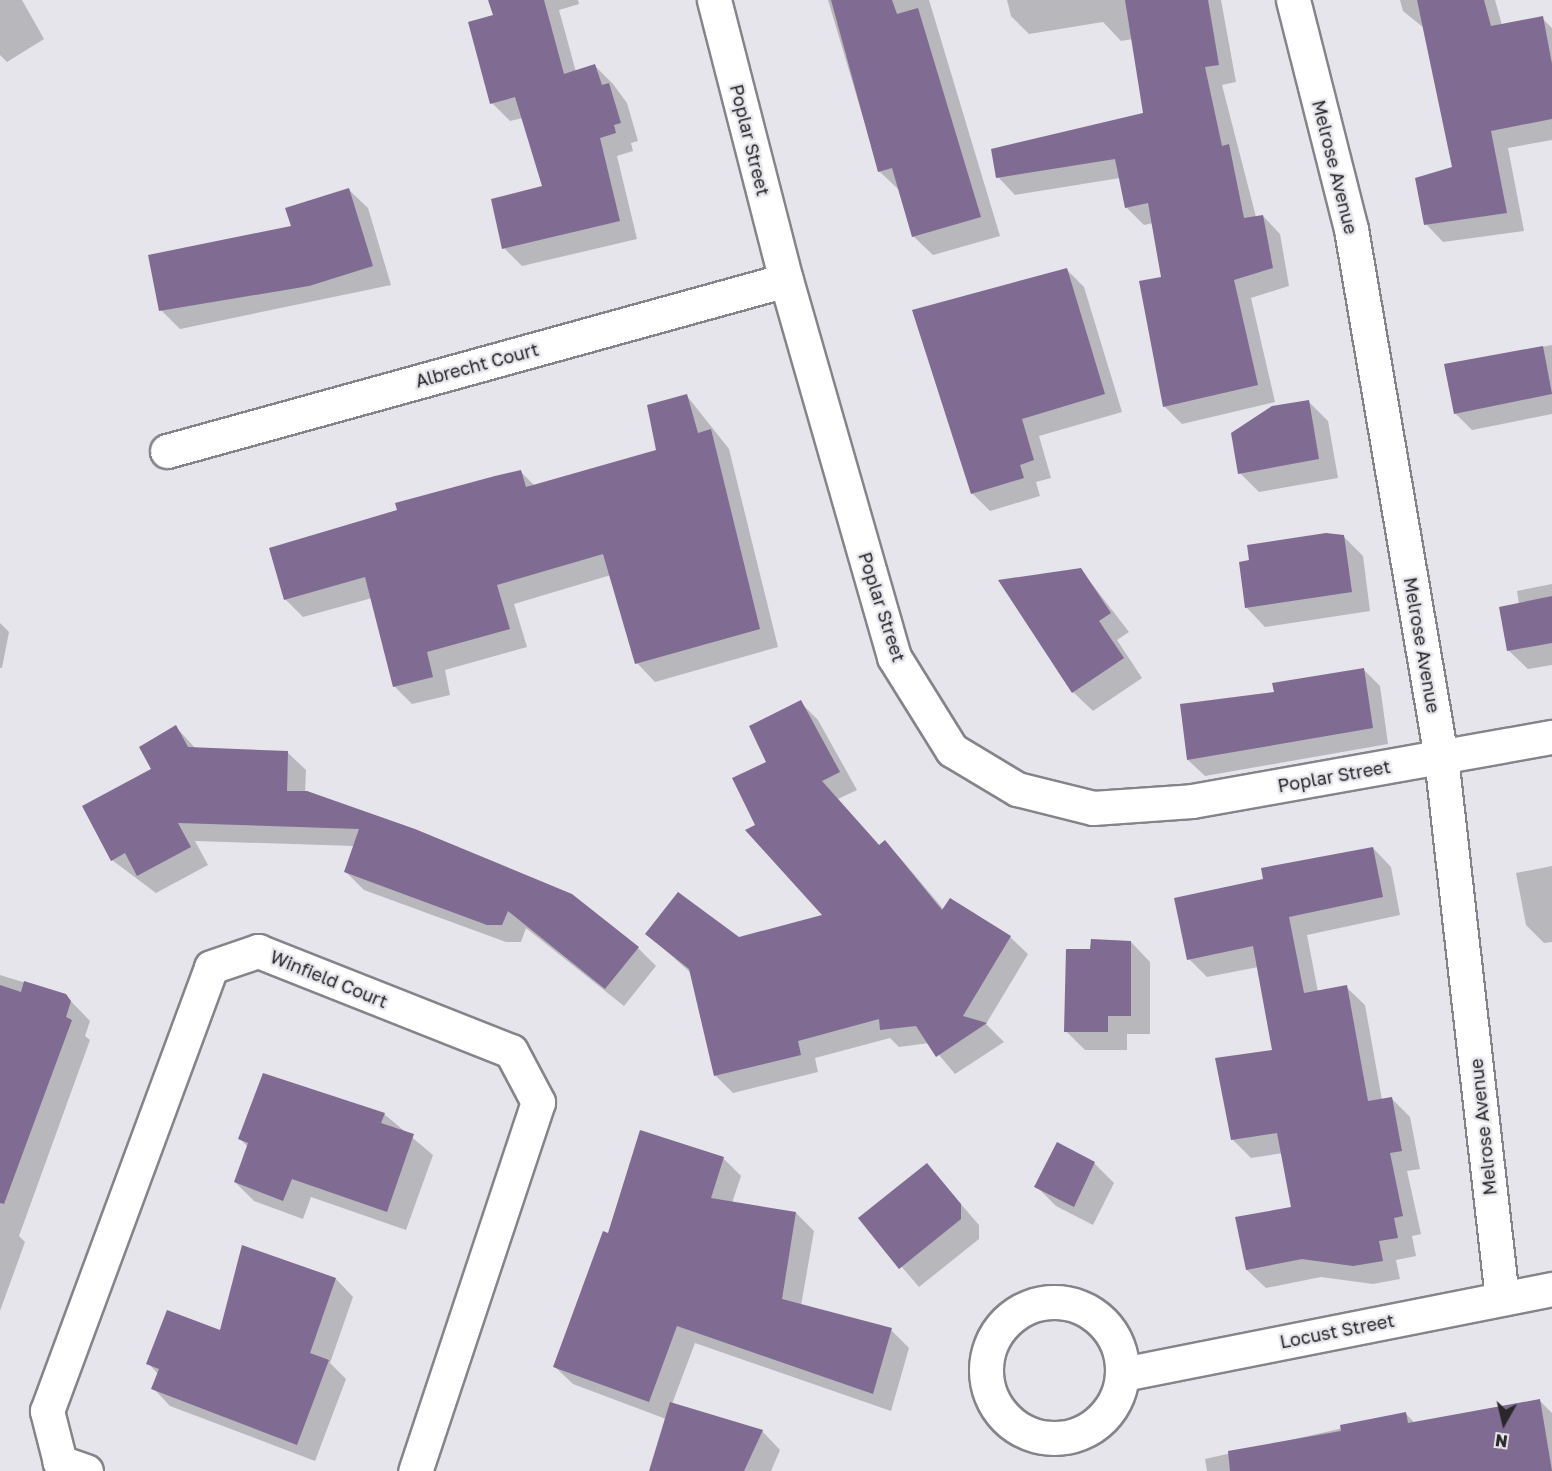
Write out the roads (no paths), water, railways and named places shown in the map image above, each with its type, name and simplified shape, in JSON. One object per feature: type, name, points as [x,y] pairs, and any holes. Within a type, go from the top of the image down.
[{"type":"street","name":"Poplar Street","points":[[714,0],[786,280],[894,657],[952,750],[1017,789],[1093,807],[1192,801],[1552,737]]},
{"type":"street","name":"Melrose Avenue","points":[[1293,0],[1351,229],[1441,756],[1502,1298]]},
{"type":"street","name":"Albrecht Court","points":[[167,451],[786,280]]},
{"type":"street","name":"Winfield Court","points":[[86,1471],[60,1462],[47,1411],[211,967],[258,951],[511,1051],[538,1101],[415,1471]]},
{"type":"street","name":"Locust Street","points":[[1123,1374],[1552,1289]]},
{"type":"street","points":[[1071,1303],[1092,1312],[1109,1329],[1120,1350],[1123,1374],[1104,1417],[1085,1431],[1062,1438],[1016,1426],[999,1410],[986,1366],[991,1342],[1023,1308],[1071,1303]]}]
